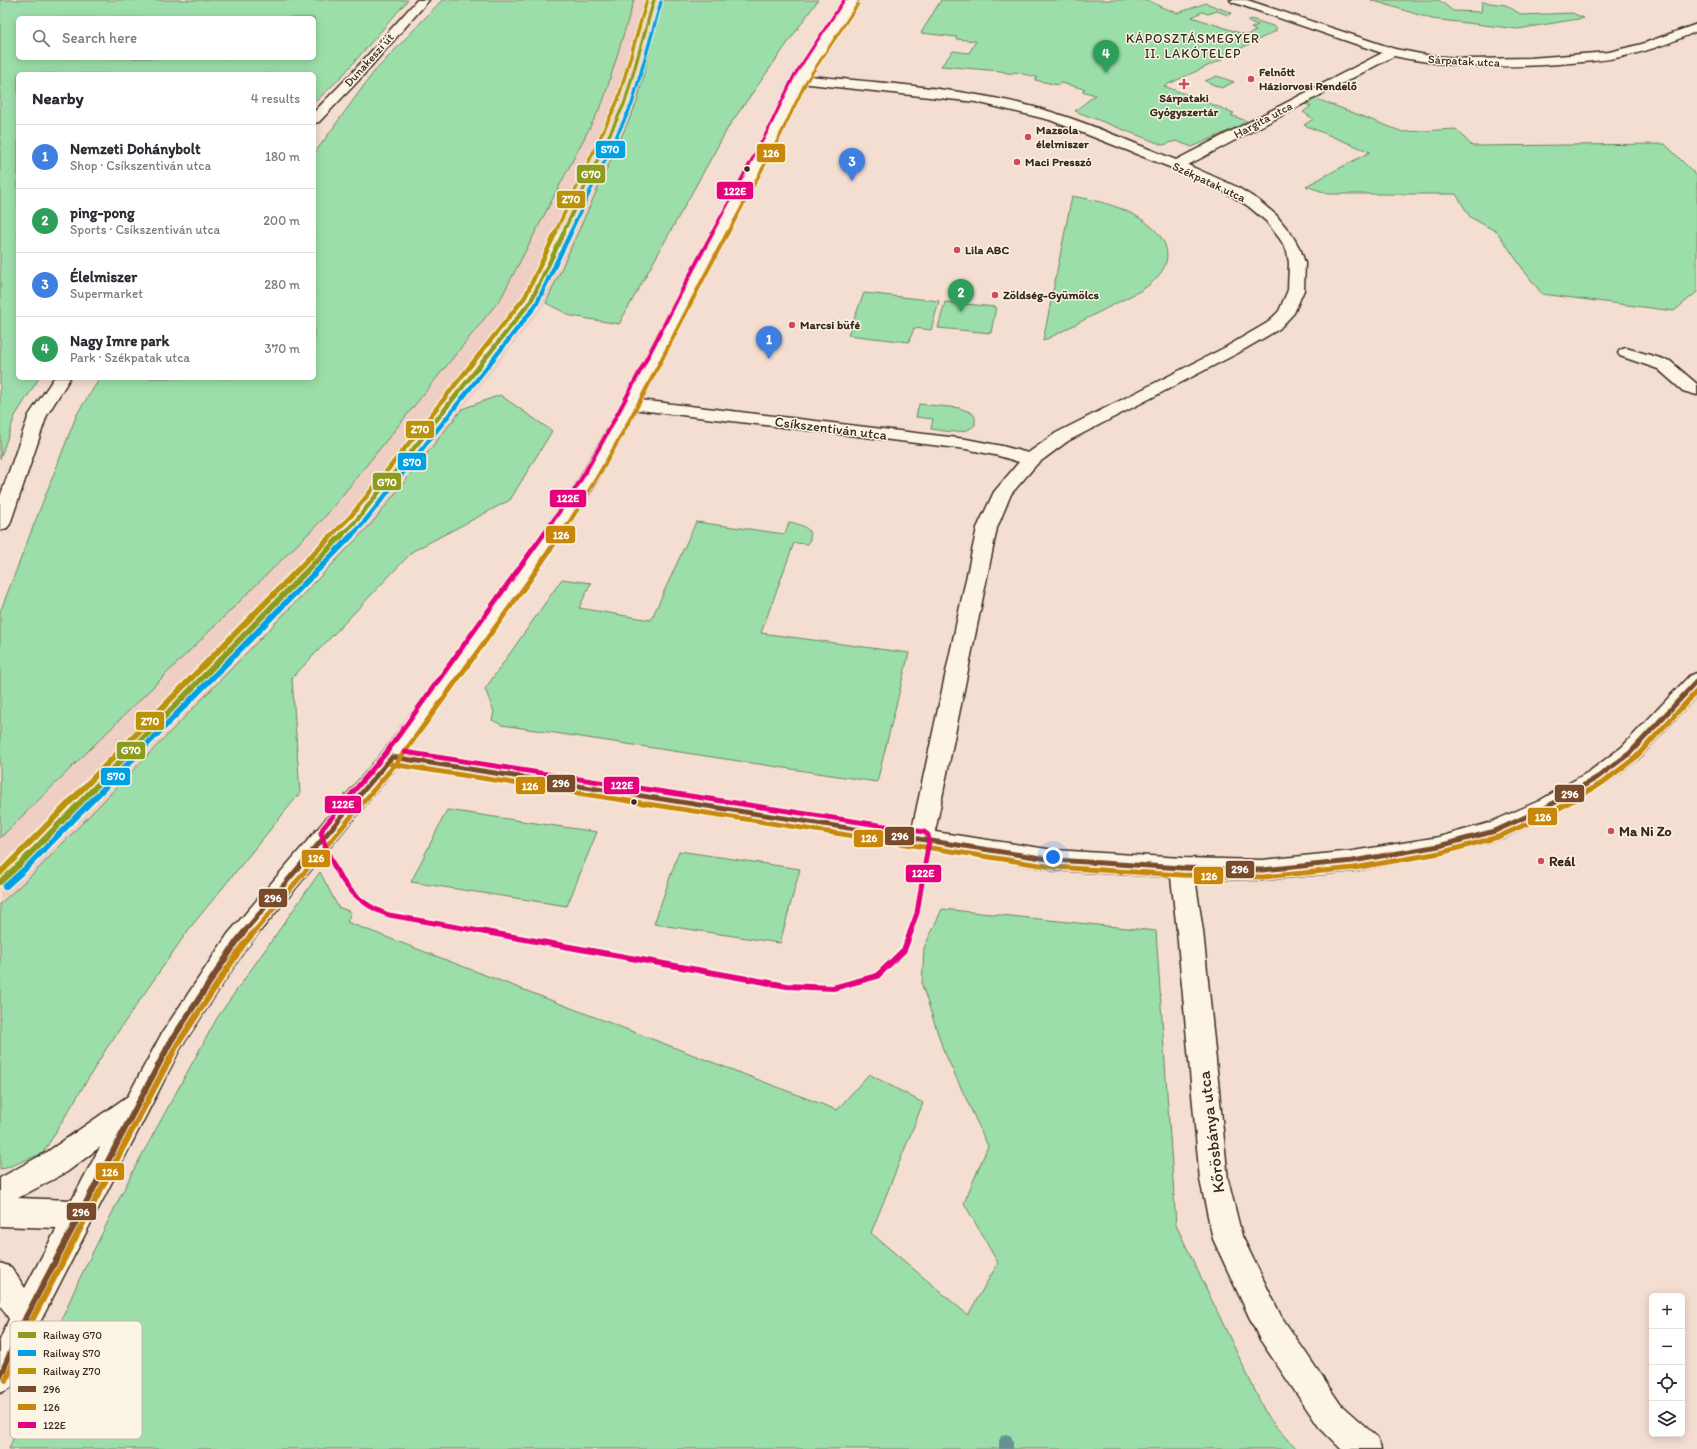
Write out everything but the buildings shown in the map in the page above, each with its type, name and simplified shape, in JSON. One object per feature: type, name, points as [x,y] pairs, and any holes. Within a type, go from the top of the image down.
[{"type":"street","name":"Dunakeszi út","points":[[316,117],[423,0]]},
{"type":"street","points":[[24,1321],[171,1041],[237,941],[392,757],[523,576],[582,491],[631,404],[683,301],[774,133],[800,79],[852,0]]},
{"type":"street","name":"Sárpatak utca","points":[[1236,0],[1392,52],[1448,62],[1488,63],[1571,59],[1627,52],[1666,41],[1697,27]]},
{"type":"street","points":[[1680,35],[1697,40]]},
{"type":"street","name":"Hargita utca","points":[[1177,165],[1392,52]]},
{"type":"street","name":"Székpatak utca","points":[[800,79],[976,98],[1031,110],[1069,123],[1177,165],[1232,190],[1253,203],[1271,218],[1287,238],[1294,251],[1297,263],[1298,275],[1296,290],[1286,313],[1273,326],[1258,336],[1062,437],[1030,460],[1003,492],[987,528],[922,839]]},
{"type":"street","points":[[1626,353],[1664,365],[1690,387],[1697,390]]},
{"type":"street","points":[[0,524],[38,415],[61,380]]},
{"type":"street","name":"Csíkszentiván utca","points":[[631,404],[966,444],[1002,451],[1030,460]]},
{"type":"street","points":[[392,757],[1054,860],[1182,868],[1262,870],[1353,861],[1439,846],[1495,831],[1547,806],[1598,777],[1630,753],[1697,681]]},
{"type":"street","name":"Kőrösbánya utca","points":[[1182,868],[1190,931],[1214,1180],[1228,1239],[1270,1327],[1330,1416],[1366,1449]]},
{"type":"street","points":[[0,1193],[57,1162],[139,1103]]},
{"type":"street","points":[[0,1212],[80,1215]]},
{"type":"street","points":[[0,1278],[26,1316]]},
{"type":"street","points":[[0,1377],[10,1354]]},
{"type":"shaded area","points":[[634,0],[662,0],[637,102],[546,303],[372,523],[37,870],[0,904],[0,838],[324,518],[501,298],[603,102]]},
{"type":"green space","points":[[0,0],[408,0],[343,75],[316,101],[316,72],[16,72],[16,380],[38,380],[15,416],[0,459]]},
{"type":"green space","points":[[442,0],[634,0],[603,102],[501,298],[324,518],[0,838],[0,612],[77,414],[99,380],[316,380],[316,151],[373,73]]},
{"type":"green space","points":[[662,0],[818,0],[729,126],[619,324],[571,316],[546,303],[637,102]]},
{"type":"green space","points":[[941,0],[1148,0],[1161,7],[1178,13],[1206,3],[1232,13],[1228,15],[1217,11],[1208,14],[1202,12],[1192,17],[1246,35],[1256,31],[1251,28],[1258,25],[1247,21],[1251,19],[1276,27],[1276,31],[1225,56],[1223,59],[1164,86],[1234,113],[1231,115],[1249,122],[1192,147],[1176,141],[1163,145],[1075,111],[1095,95],[1082,91],[1085,89],[1061,83],[1058,85],[1035,80],[1037,77],[1014,72],[1011,74],[1000,71],[941,66],[953,51],[969,53],[976,41],[956,39],[957,37],[921,33]]},
{"type":"green space","points":[[1371,0],[1439,0],[1453,11],[1481,12],[1482,2],[1506,5],[1522,15],[1572,13],[1584,18],[1518,29],[1432,19]]},
{"type":"green space","points":[[1217,76],[1234,82],[1221,88],[1205,81]]},
{"type":"green space","points":[[1312,97],[1403,132],[1456,129],[1472,146],[1665,144],[1697,176],[1697,292],[1674,311],[1542,294],[1497,232],[1470,217],[1456,194],[1329,194],[1306,186],[1370,152],[1304,125],[1313,119],[1303,112],[1311,106],[1302,103]]},
{"type":"green space","points":[[1072,196],[1119,208],[1147,223],[1164,243],[1167,254],[1165,266],[1157,278],[1142,290],[1043,341]]},
{"type":"green space","points":[[864,293],[939,301],[931,330],[914,328],[909,342],[848,335]]},
{"type":"green space","points":[[945,302],[996,307],[991,333],[938,328]]},
{"type":"green space","points":[[500,395],[552,431],[510,500],[413,551],[292,678],[300,793],[189,929],[106,1049],[43,1153],[0,1169],[0,904],[37,870],[372,523],[462,409]]},
{"type":"green space","points":[[919,404],[960,408],[972,413],[975,417],[975,425],[965,431],[960,432],[948,432],[931,429],[933,419],[916,417]]},
{"type":"green space","points":[[696,522],[785,534],[789,522],[798,524],[809,531],[810,539],[808,544],[794,543],[761,633],[909,653],[877,782],[502,725],[492,720],[494,712],[485,689],[562,579],[591,583],[579,608],[651,620]]},
{"type":"green space","points":[[447,810],[597,832],[567,906],[411,882]]},
{"type":"green space","points":[[679,851],[800,869],[780,943],[654,924]]},
{"type":"green space","points":[[320,872],[338,907],[351,912],[347,922],[837,1110],[869,1074],[923,1103],[871,1233],[968,1315],[998,1263],[964,1203],[988,1146],[943,1049],[922,985],[924,948],[942,909],[1156,931],[1176,1225],[1267,1416],[1297,1449],[9,1449],[13,1439],[142,1439],[142,1321],[61,1321],[77,1284],[132,1173],[217,1018]]},
{"type":"waterway","points":[[1006,1441],[1006,1449]]},
{"type":"rail line","name":"Z70","points":[[0,873],[351,516],[525,297],[618,100],[647,0]]},
{"type":"rail line","name":"G70","points":[[0,882],[20,864],[356,521],[531,301],[625,102],[654,0]]},
{"type":"rail line","name":"S70","points":[[5,887],[25,869],[361,526],[536,305],[632,104],[661,2]]},
{"type":"transit line","name":"122E","points":[[404,752],[924,832],[928,835],[929,840],[917,913],[904,950],[877,976],[833,988],[787,986],[389,915],[364,903],[344,884],[330,859],[321,833],[323,828],[386,753],[517,573],[576,487],[625,401],[677,298],[768,130],[794,76],[844,0]]},
{"type":"transit line","name":"126","points":[[32,1321],[177,1045],[243,945],[398,761],[529,581],[588,495],[637,407],[689,304],[780,136],[806,82],[858,4]]},
{"type":"transit line","name":"296","points":[[392,757],[1054,860],[1182,868],[1262,870],[1353,861],[1439,846],[1495,831],[1547,807],[1598,777],[1630,753],[1697,681]]},
{"type":"transit line","name":"126","points":[[391,764],[1053,867],[1182,875],[1263,877],[1354,868],[1440,853],[1498,837],[1551,813],[1602,783],[1635,758],[1697,691]]},
{"type":"transit line","name":"296","points":[[24,1321],[171,1041],[237,941],[392,757]]},
{"type":"transit line","name":"296","points":[[0,1377],[10,1354]]},
{"type":"transit line","name":"126","points":[[6,1380],[10,1371]]},
{"type":"place","name":"Nagy Imre park","points":[[1106,73]]},
{"type":"place","name":"Felnőtt Háziorvosi Rendelő","points":[[1251,79]]},
{"type":"place","name":"Sárpataki Gyógyszertár","points":[[1184,84]]},
{"type":"place","name":"Mazsola élelmiszer","points":[[1028,137]]},
{"type":"place","name":"Maci Presszó","points":[[1017,162]]},
{"type":"place","name":"Élelmiszer","points":[[852,181]]},
{"type":"place","name":"Lila ABC","points":[[957,250]]},
{"type":"place","name":"Zöldség-Gyümölcs","points":[[995,295]]},
{"type":"place","name":"ping-pong","points":[[961,312]]},
{"type":"place","name":"Marcsi büfé","points":[[792,325]]},
{"type":"place","name":"Nemzeti Dohánybolt","points":[[769,359]]},
{"type":"place","name":"Ma Ni Zo","points":[[1611,831]]},
{"type":"place","name":"Reál","points":[[1541,861]]},
{"type":"district","name":"KÁPOSZTÁSMEGYER II. LAKÓTELEP","points":[[1193,46]]}]
